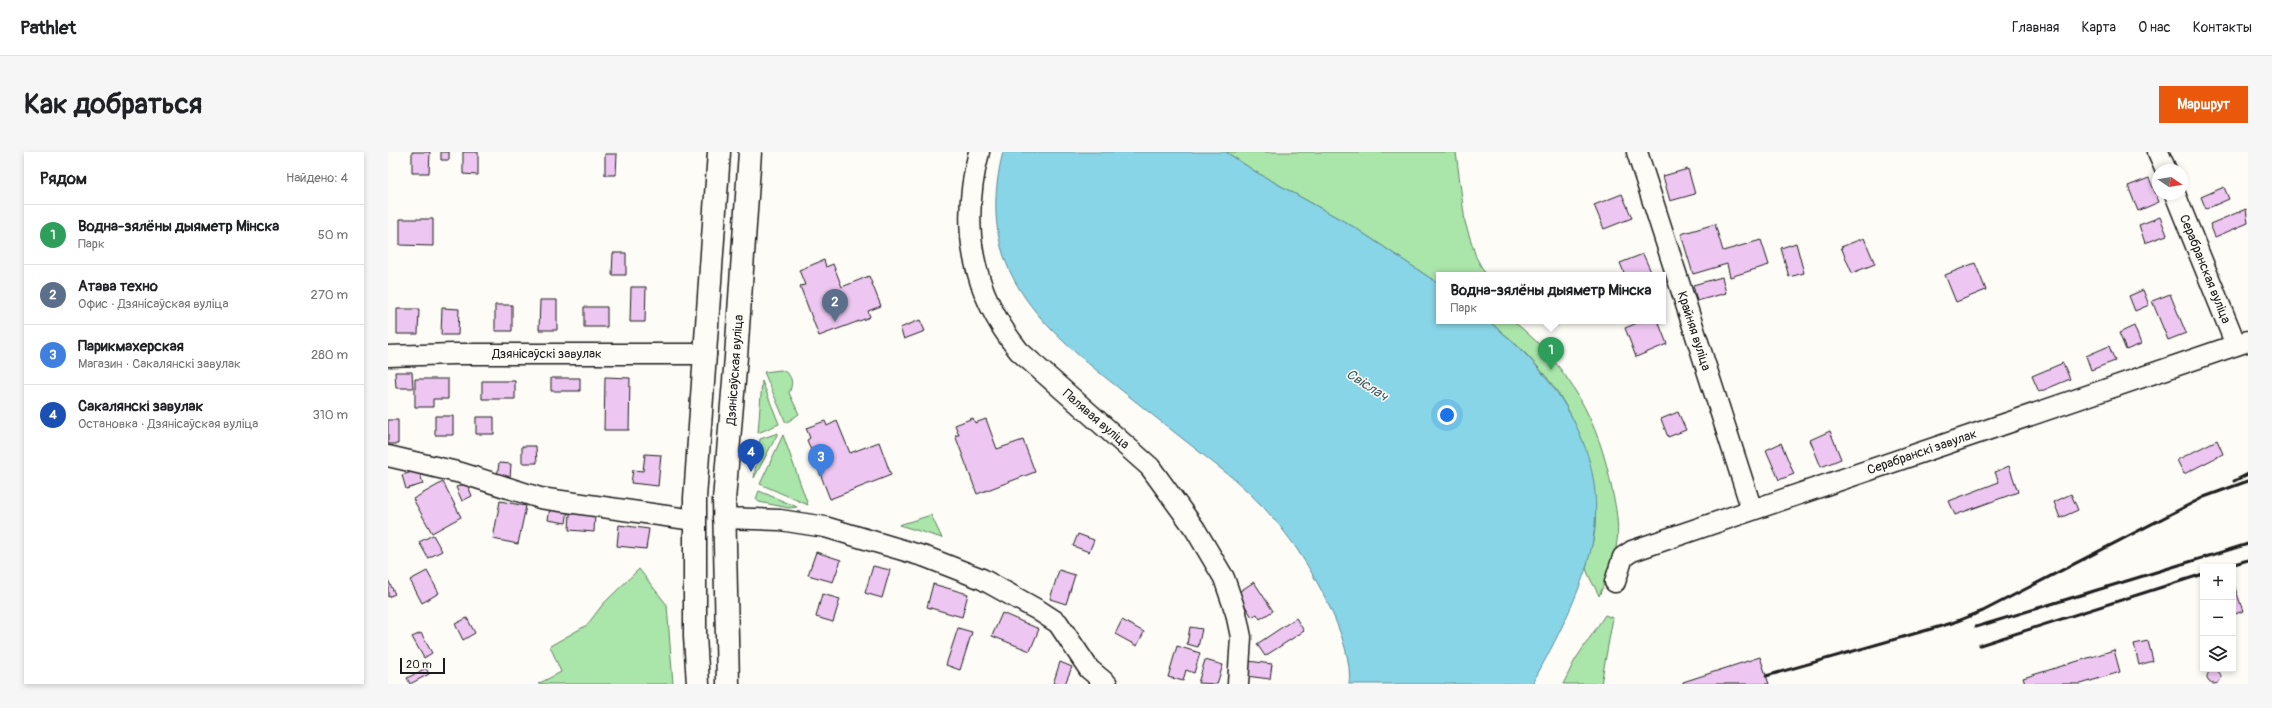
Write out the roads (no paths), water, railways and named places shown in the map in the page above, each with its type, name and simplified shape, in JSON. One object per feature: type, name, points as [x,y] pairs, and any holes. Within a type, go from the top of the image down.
[{"type":"main road","points":[[698,684],[695,636],[694,520],[719,152]]},
{"type":"main road","name":"Дзянісаўская вуліца","points":[[728,684],[723,518],[736,366],[750,152]]},
{"type":"main road","points":[[707,346],[721,352],[736,366]]},
{"type":"street","name":"Палявая вуліца","points":[[979,152],[970,207],[972,252],[989,306],[1002,329],[1019,351],[1150,467],[1195,529],[1224,578],[1236,613],[1241,637],[1238,684]]},
{"type":"street","name":"Крайняя вуліца","points":[[1637,152],[1752,510]]},
{"type":"street","points":[[2158,152],[2163,164]]},
{"type":"street","name":"Серабранская вуліца","points":[[2178,200],[2242,343]]},
{"type":"street","name":"Серабранскі завулак","points":[[1615,582],[1623,557],[1632,551],[2242,343]]},
{"type":"street","name":"Дзянісаўскі завулак","points":[[388,356],[707,346]]},
{"type":"street","points":[[388,456],[461,473],[540,498],[694,520]]},
{"type":"street","points":[[723,518],[780,520],[825,527],[926,557],[982,579],[1038,610],[1058,623],[1089,669],[1107,684]]},
{"type":"water","name":"Свіслач","points":[[1003,152],[1226,152],[1256,172],[1354,227],[1436,282],[1436,324],[1492,324],[1512,341],[1534,363],[1553,387],[1570,414],[1583,441],[1592,471],[1596,501],[1594,533],[1591,552],[1585,571],[1569,611],[1532,684],[1349,684],[1349,667],[1345,648],[1329,606],[1307,565],[1274,519],[1234,479],[1094,369],[1066,344],[1042,319],[1021,292],[1006,263],[998,230],[996,194]]},
{"type":"railway","points":[[2234,481],[2248,474]]},
{"type":"railway","points":[[1766,676],[1952,623],[1983,611],[2204,497],[2248,481]]},
{"type":"railway","points":[[1976,627],[2248,544]]},
{"type":"railway","points":[[2234,564],[2248,560]]},
{"type":"railway","points":[[1980,645],[2200,575]]},
{"type":"place","name":"Атава техно","points":[[835,322]]},
{"type":"place","name":"Водна-зялёны дыяметр Мінска","points":[[1551,370]]},
{"type":"place","name":"Сакалянскі завулак","points":[[751,472]]},
{"type":"place","name":"Парикмахерская","points":[[821,477]]}]
